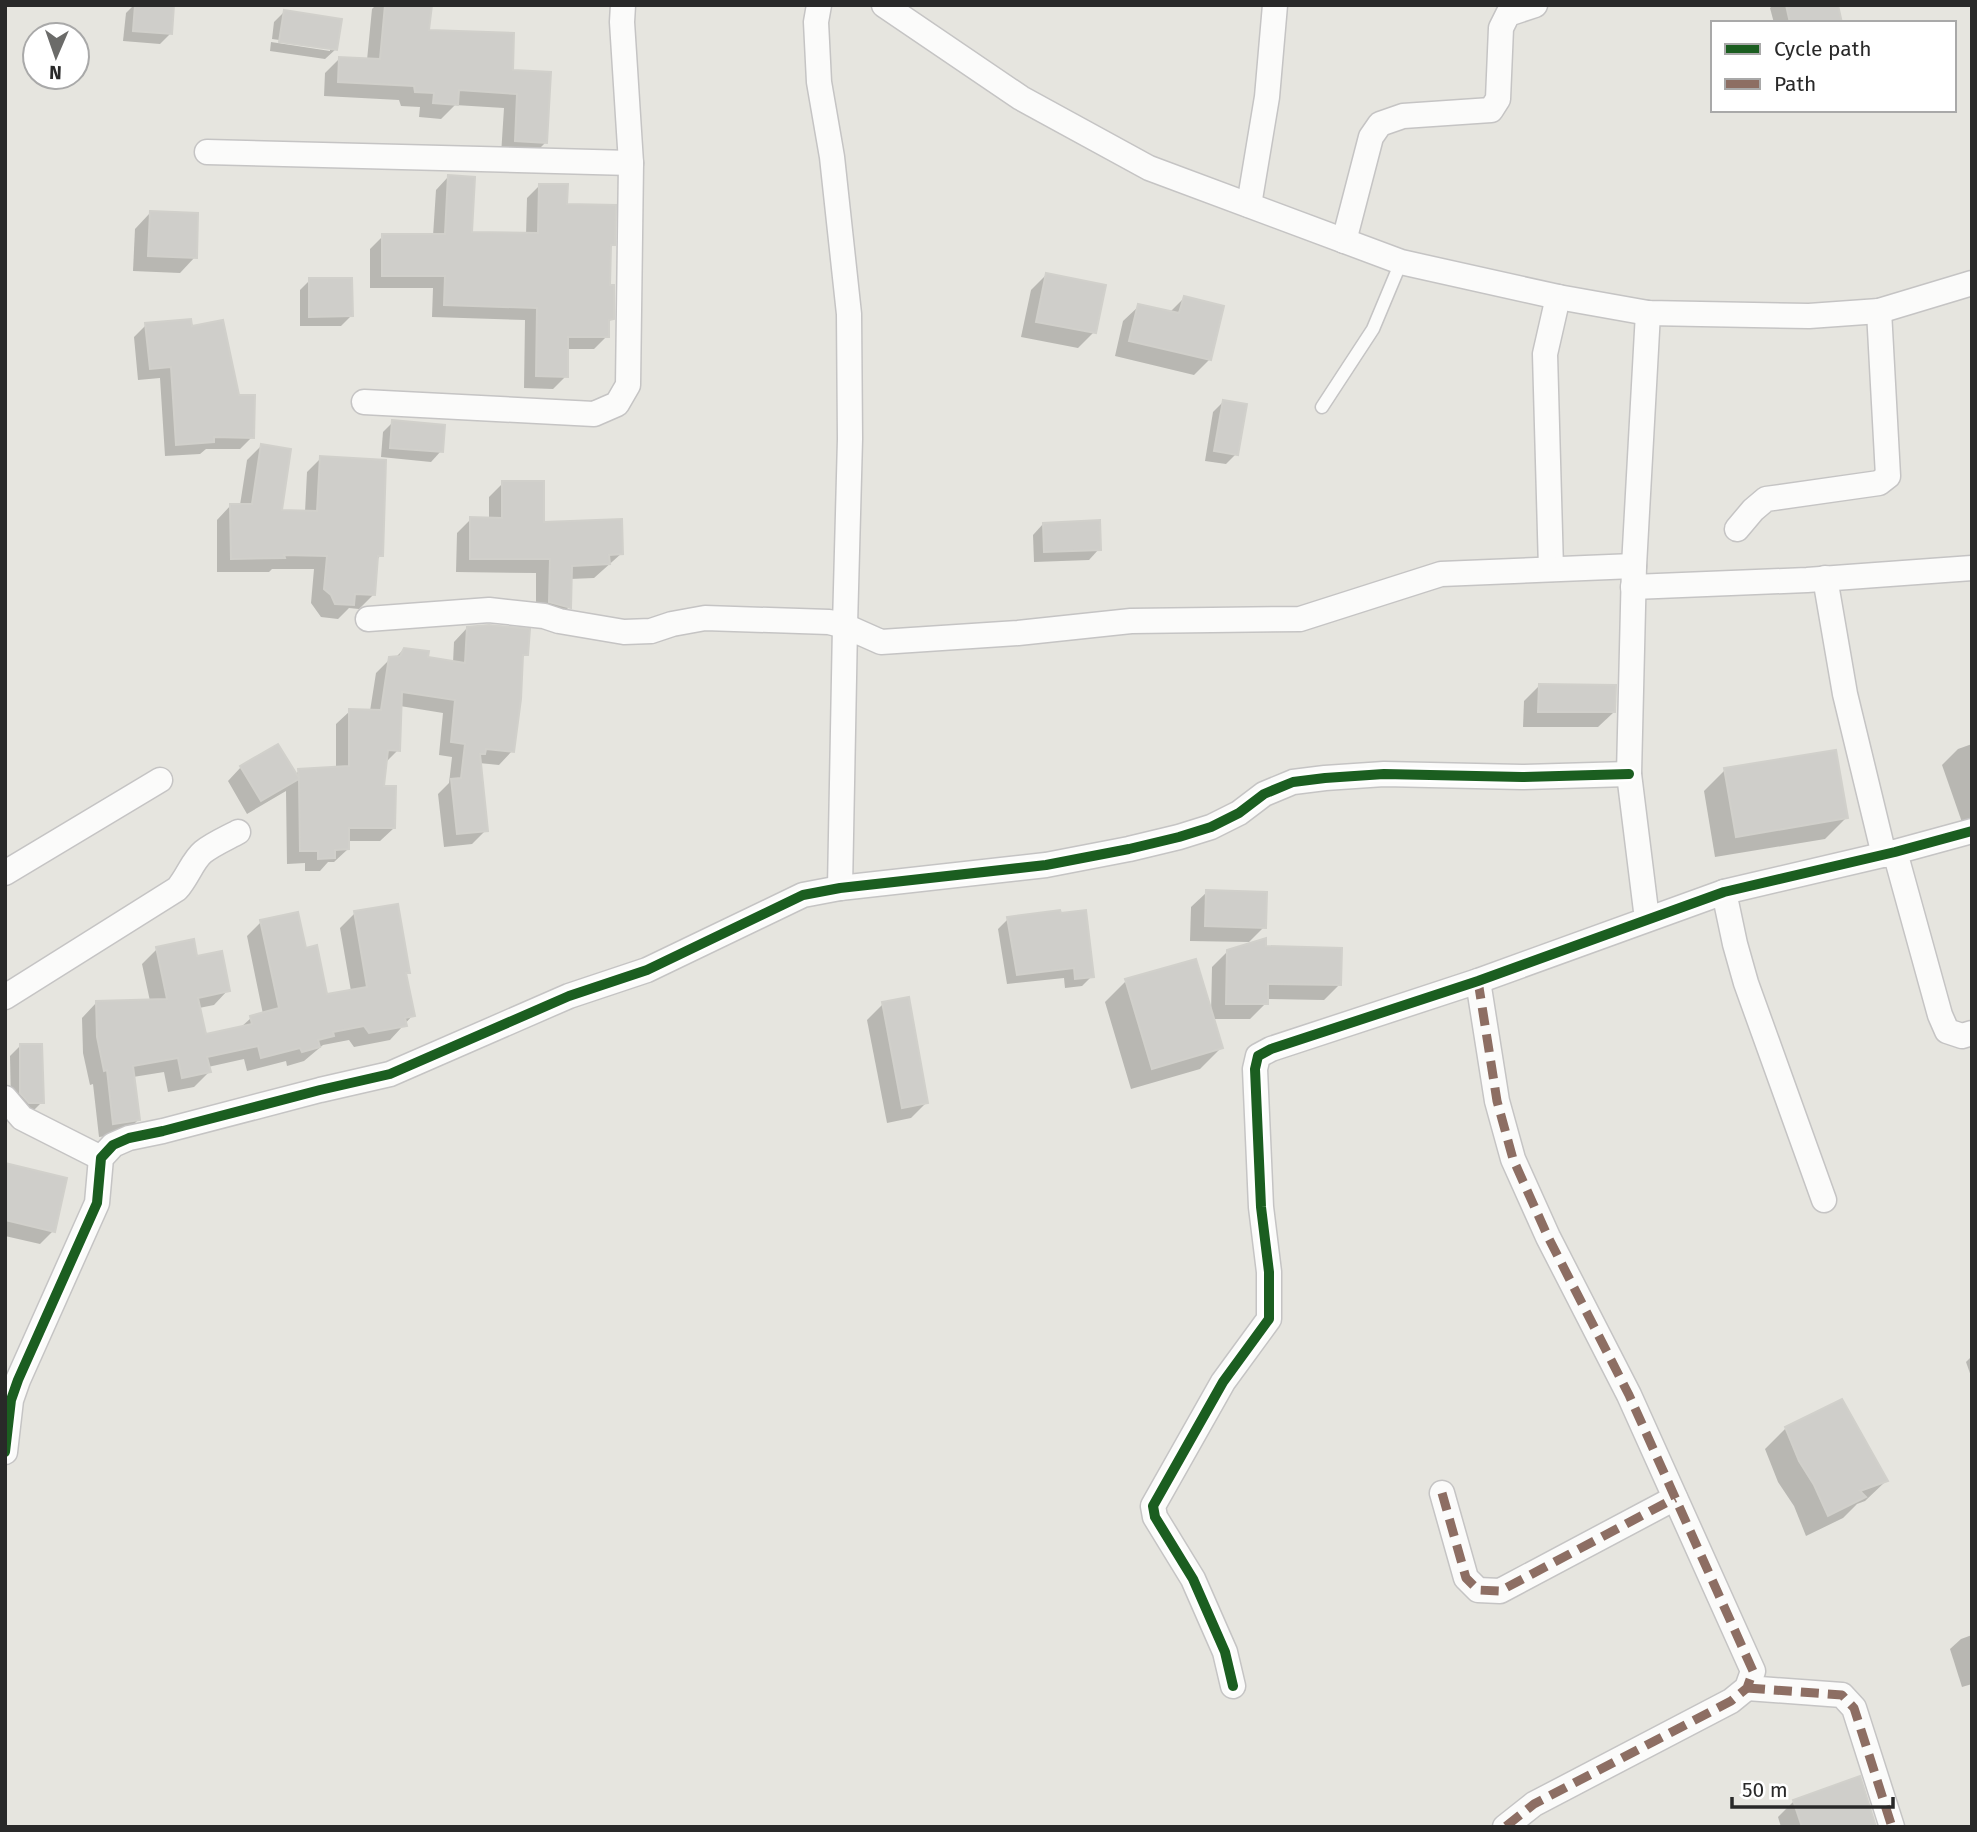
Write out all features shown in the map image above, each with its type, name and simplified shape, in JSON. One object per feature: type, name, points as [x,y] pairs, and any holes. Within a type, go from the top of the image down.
[{"type":"street","points":[[364,402],[594,414],[617,404],[628,385],[631,163],[623,5]]},
{"type":"street","points":[[818,5],[818,82],[832,157],[849,314],[850,439],[840,888]]},
{"type":"street","points":[[884,5],[1021,98],[1149,168],[1401,262],[1558,297],[1648,313],[1809,316],[1879,311],[1972,283]]},
{"type":"street","points":[[1249,205],[1267,97],[1276,5]]},
{"type":"street","points":[[1344,241],[1371,137],[1380,124],[1403,116],[1491,110],[1498,99],[1501,28],[1508,13],[1535,5]]},
{"type":"street","points":[[207,152],[631,163]]},
{"type":"street","points":[[1551,569],[1545,354],[1558,297]]},
{"type":"street","points":[[1737,529],[1766,499],[1879,484],[1888,475],[1879,311]]},
{"type":"street","points":[[1647,919],[1629,774],[1634,577],[1648,313]]},
{"type":"street","points":[[368,619],[477,609],[524,612],[558,621],[624,632],[651,631],[705,618],[829,622],[881,642],[1018,633],[1130,621],[1300,619],[1441,574],[1551,569],[1634,577],[1825,578],[1972,568]]},
{"type":"street","points":[[1825,578],[1845,694],[1890,854],[1940,1015],[1947,1031],[1962,1037],[1972,1032]]},
{"type":"street","points":[[5,1452],[11,1400],[97,1203],[101,1158],[113,1145],[129,1138],[390,1074],[569,996],[647,970],[803,895],[840,888],[1046,864],[1129,849],[1211,827],[1239,813],[1264,794],[1293,782],[1384,774],[1629,774]]},
{"type":"street","points":[[5,873],[160,780]]},
{"type":"street","points":[[1233,1686],[1225,1652],[1198,1591],[1155,1517],[1153,1506],[1223,1382],[1269,1318],[1269,1272],[1261,1207],[1255,1069],[1258,1056],[1271,1049],[1478,981],[1724,892],[1890,854],[1972,831]]},
{"type":"street","points":[[5,997],[177,889],[202,852],[238,832]]},
{"type":"street","points":[[1724,892],[1746,983],[1824,1200]]},
{"type":"street","points":[[1478,981],[1497,1101],[1513,1158],[1548,1237],[1629,1395],[1753,1671],[1747,1688],[1731,1701],[1534,1804],[1505,1827]]},
{"type":"street","points":[[5,1098],[22,1118],[101,1158]]},
{"type":"street","points":[[1442,1493],[1466,1578],[1478,1590],[1500,1591],[1675,1498]]},
{"type":"street","points":[[1747,1688],[1842,1695],[1854,1708],[1892,1827]]},
{"type":"lane","points":[[1322,407],[1373,329],[1401,262]]},
{"type":"building","points":[[135,5],[174,5],[172,34],[133,31]]},
{"type":"building","points":[[385,5],[432,5],[429,30],[514,33],[513,70],[551,72],[547,143],[515,141],[517,94],[459,90],[458,105],[433,103],[434,93],[415,92],[414,86],[338,82],[339,57],[380,59]]},
{"type":"building","points":[[1786,5],[1838,5],[1842,21],[1790,21]]},
{"type":"building","points":[[284,10],[342,19],[337,50],[279,42]]},
{"type":"building","points":[[448,175],[475,177],[472,232],[538,233],[539,184],[568,184],[567,204],[616,205],[610,285],[614,285],[614,319],[609,320],[609,337],[568,337],[568,377],[536,376],[537,308],[444,305],[445,276],[382,276],[382,234],[445,234]]},
{"type":"building","points":[[150,211],[198,213],[197,258],[148,256]]},
{"type":"building","points":[[1046,273],[1106,285],[1096,333],[1036,322]]},
{"type":"building","points":[[309,278],[352,278],[353,316],[309,317]]},
{"type":"building","points":[[1184,296],[1224,306],[1211,360],[1129,341],[1138,304],[1179,313]]},
{"type":"building","points":[[191,319],[192,326],[223,320],[239,395],[255,395],[254,438],[214,437],[214,442],[176,445],[171,367],[150,369],[145,323]]},
{"type":"building","points":[[1223,400],[1247,404],[1238,455],[1214,451]]},
{"type":"building","points":[[392,420],[445,425],[443,452],[390,448]]},
{"type":"building","points":[[261,444],[291,449],[282,510],[317,511],[320,456],[386,460],[383,556],[378,556],[375,595],[355,594],[354,605],[335,604],[324,589],[327,556],[284,555],[285,558],[231,559],[230,504],[252,504]]},
{"type":"building","points":[[502,481],[544,481],[544,522],[622,519],[623,554],[609,555],[610,564],[572,566],[571,608],[549,602],[550,559],[470,559],[470,517],[502,518]]},
{"type":"building","points":[[1100,520],[1101,550],[1044,552],[1043,523]]},
{"type":"building","points":[[489,625],[530,629],[528,655],[523,655],[514,752],[486,749],[485,754],[480,754],[488,831],[457,834],[451,779],[461,778],[465,744],[451,742],[455,700],[402,692],[400,751],[388,750],[384,786],[396,786],[395,828],[349,828],[349,849],[335,850],[335,858],[318,859],[318,851],[300,851],[299,779],[261,801],[240,766],[278,744],[299,778],[298,769],[349,766],[349,709],[381,710],[389,657],[400,656],[404,648],[429,651],[428,657],[465,663],[467,627]]},
{"type":"building","points":[[1539,684],[1616,685],[1615,712],[1538,712]]},
{"type":"building","points":[[1836,750],[1848,818],[1736,837],[1724,768]]},
{"type":"building","points":[[1206,890],[1267,892],[1266,928],[1205,926]]},
{"type":"building","points":[[398,904],[410,973],[406,973],[415,1016],[405,1018],[407,1026],[369,1033],[364,1026],[333,1032],[334,1036],[318,1040],[320,1047],[302,1052],[300,1048],[261,1058],[258,1046],[207,1057],[211,1072],[182,1078],[178,1058],[133,1066],[140,1120],[113,1124],[107,1070],[104,1071],[97,1037],[96,1001],[167,999],[156,947],[194,939],[197,956],[222,951],[230,991],[198,998],[206,1034],[252,1024],[250,1016],[279,1008],[260,920],[298,912],[306,948],[317,945],[327,994],[367,987],[354,911]]},
{"type":"building","points":[[1060,910],[1061,913],[1086,910],[1094,977],[1075,979],[1074,968],[1017,975],[1007,917]]},
{"type":"building","points":[[1266,938],[1266,946],[1342,948],[1341,985],[1268,984],[1268,1004],[1226,1004],[1227,950]]},
{"type":"building","points":[[1196,959],[1223,1048],[1152,1069],[1125,979]]},
{"type":"building","points":[[909,997],[928,1103],[902,1108],[882,1002]]},
{"type":"building","points":[[20,1044],[42,1044],[44,1103],[29,1103],[20,1093]]},
{"type":"building","points":[[5,1163],[67,1178],[55,1232],[5,1220]]},
{"type":"building","points":[[1842,1399],[1888,1481],[1860,1491],[1866,1497],[1828,1516],[1799,1461],[1785,1427]]},
{"type":"building","points":[[1860,1776],[1876,1827],[1802,1827],[1793,1800]]},
{"type":"marked path","points":[[1478,981],[1497,1101],[1513,1159],[1548,1237],[1629,1395],[1753,1671],[1747,1688],[1731,1701],[1534,1804],[1505,1827]]},
{"type":"marked path","points":[[1442,1493],[1466,1578],[1478,1590],[1500,1591],[1675,1498]]},
{"type":"marked path","points":[[1747,1688],[1842,1695],[1854,1708],[1892,1827]]},
{"type":"cycle path","points":[[5,1452],[11,1400],[97,1203],[101,1158],[113,1145],[129,1138],[390,1074],[569,996],[647,970],[803,895],[840,888],[1046,865],[1129,849],[1211,827],[1239,813],[1264,794],[1293,782],[1384,774],[1522,777],[1629,774]]},
{"type":"cycle path","points":[[1233,1686],[1225,1652],[1193,1579],[1155,1517],[1153,1506],[1223,1382],[1269,1319],[1269,1272],[1261,1207],[1255,1069],[1258,1056],[1271,1049],[1478,981],[1724,892],[1972,831]]}]
